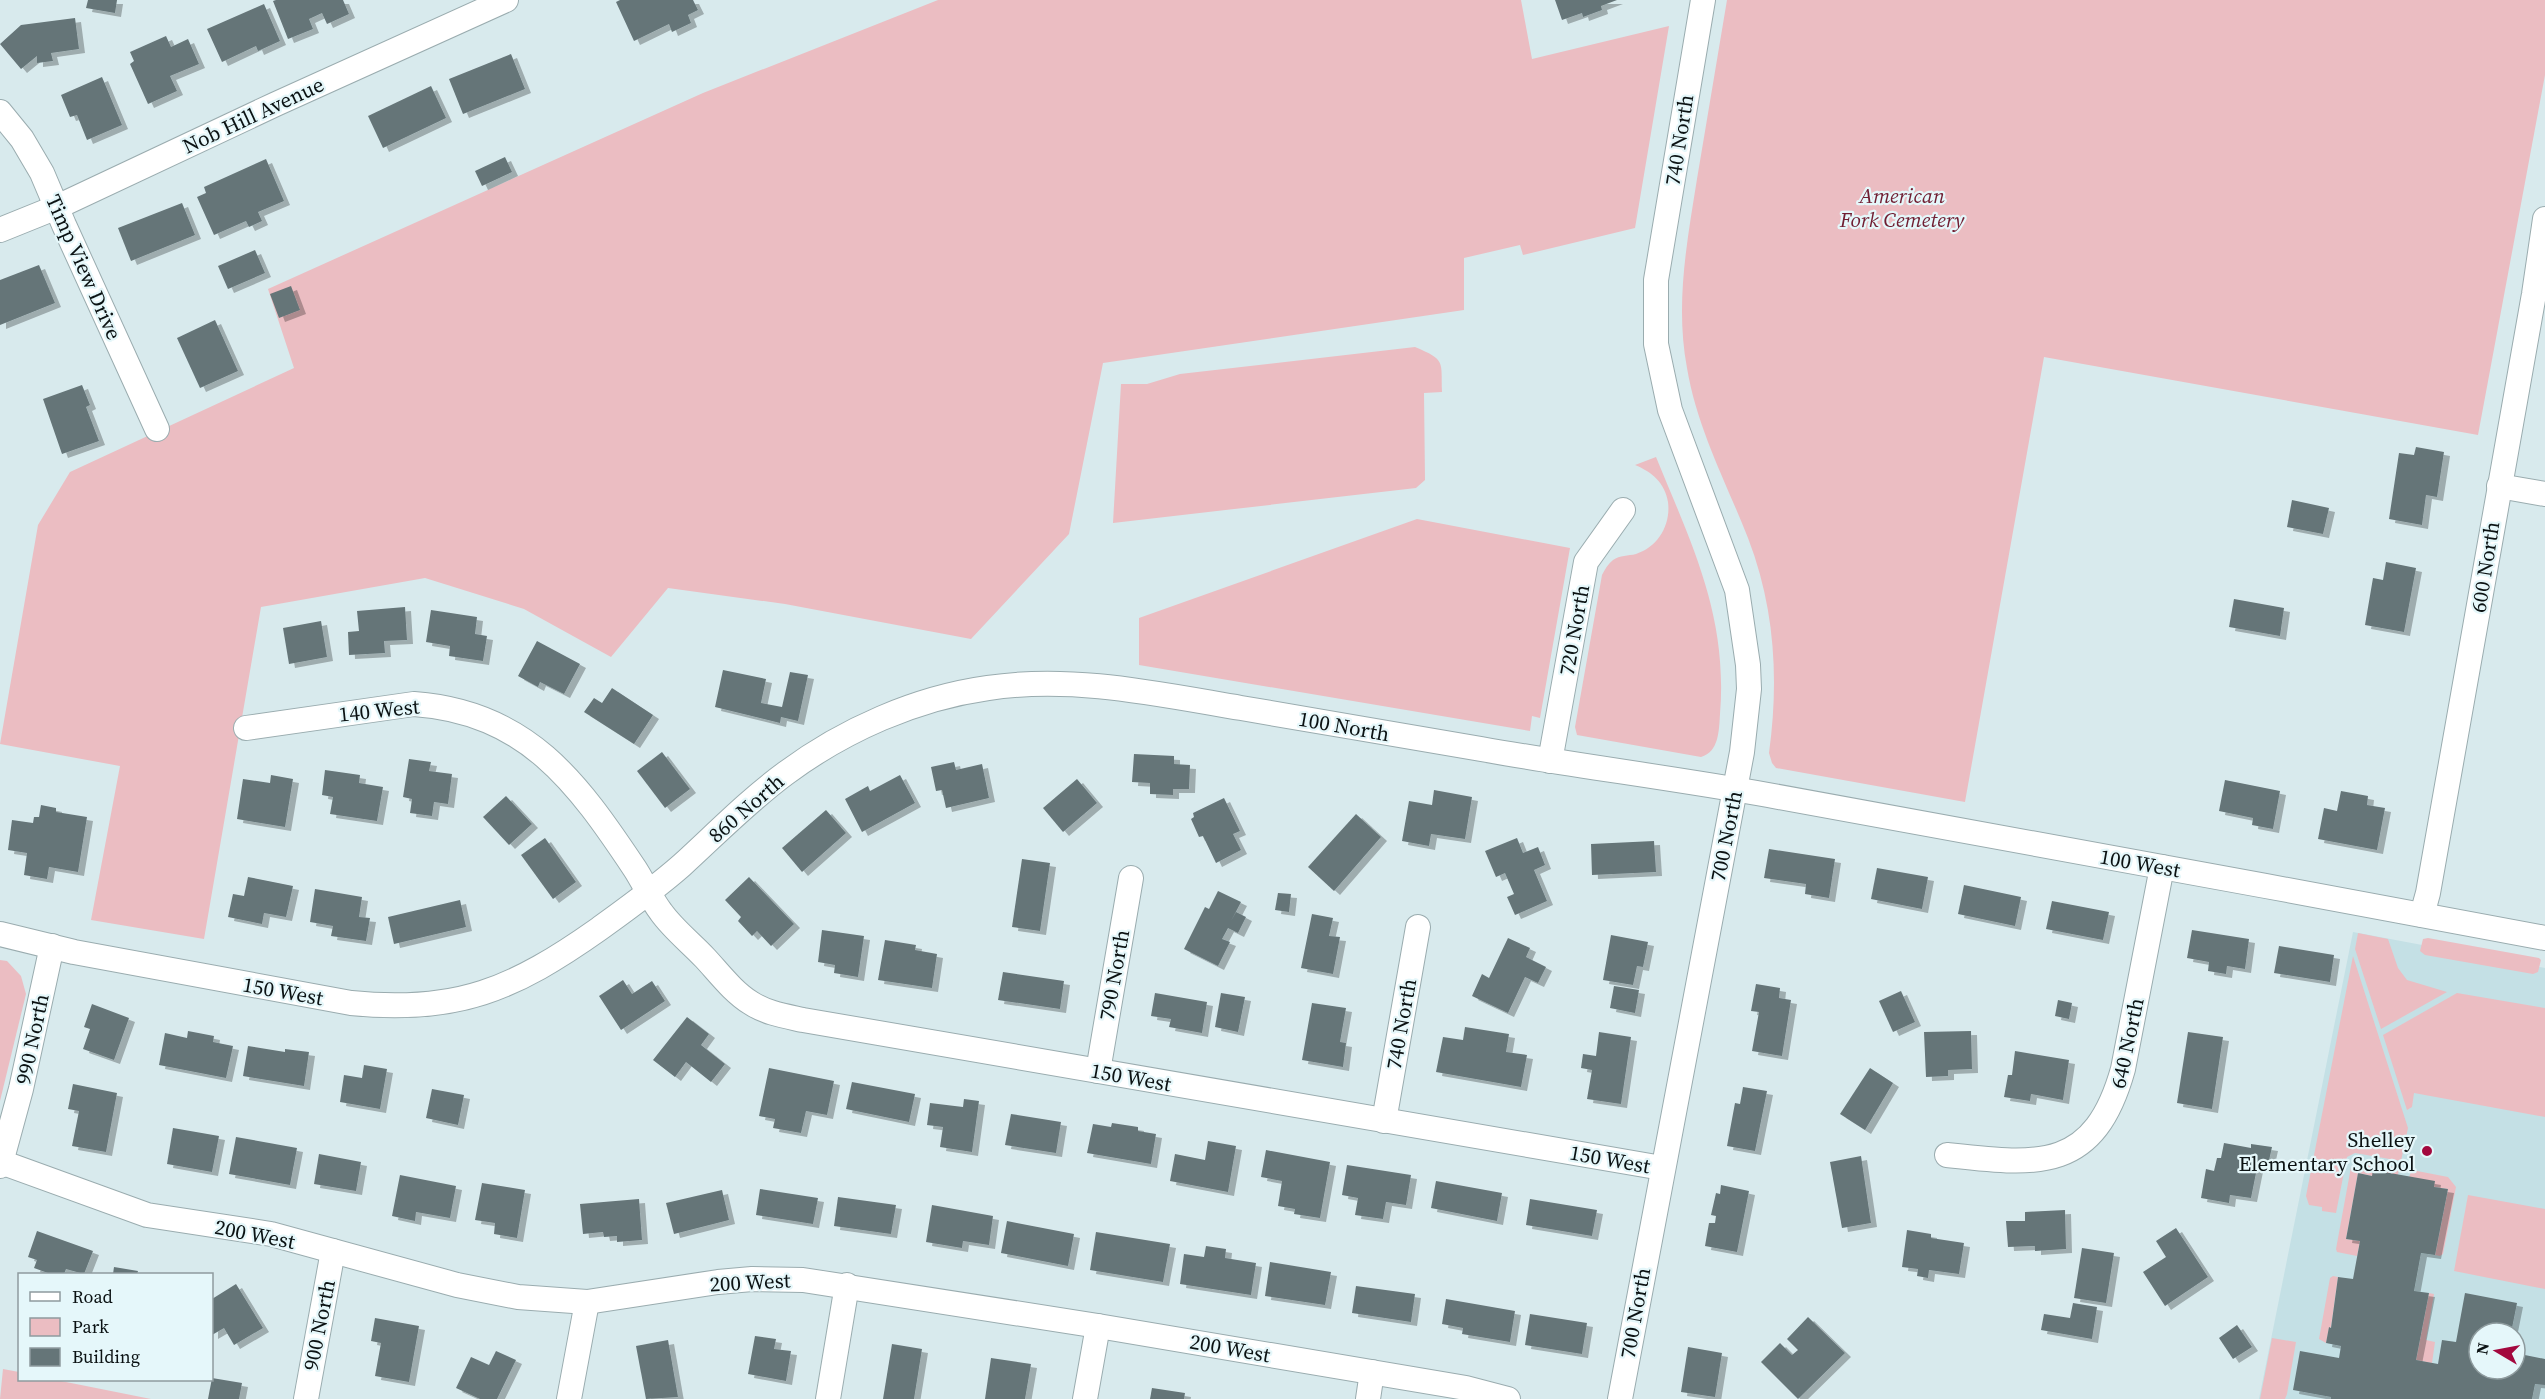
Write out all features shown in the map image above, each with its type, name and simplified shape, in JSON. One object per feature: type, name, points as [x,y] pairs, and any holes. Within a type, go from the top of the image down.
[{"type":"street","name":"Nob Hill Avenue","points":[[0,230],[57,207],[266,109],[474,7],[506,0]]},
{"type":"street","name":"740 North","points":[[1656,280],[1703,0]]},
{"type":"street","name":"Timp View Drive","points":[[0,112],[33,156],[157,429]]},
{"type":"street","name":"600 North","points":[[2422,915],[2430,885],[2543,244],[2545,219]]},
{"type":"street","name":"700 North","points":[[1620,1399],[1742,752],[1749,689],[1743,619],[1737,590],[1729,564],[1682,448],[1668,402],[1656,344],[1656,280]]},
{"type":"street","points":[[2499,486],[2545,494]]},
{"type":"street","name":"720 North","points":[[1551,761],[1586,562],[1623,510]]},
{"type":"street","name":"100 North","points":[[951,694],[1027,683],[1070,683],[1129,690],[1735,790]]},
{"type":"street","name":"860 North","points":[[560,957],[650,892],[783,775],[832,741],[877,720],[951,694]]},
{"type":"street","name":"140 West","points":[[246,728],[414,704],[436,706],[486,720],[518,736],[548,758],[583,798],[650,892]]},
{"type":"street","name":"100 West","points":[[1735,790],[2545,938]]},
{"type":"street","name":"640 North","points":[[1947,1155],[2002,1161],[2042,1160],[2058,1156],[2085,1140],[2104,1119],[2116,1095],[2123,1069],[2162,867]]},
{"type":"street","name":"790 North","points":[[1098,1071],[1131,878]]},
{"type":"street","name":"150 West","points":[[650,892],[661,912],[735,990],[751,1004],[772,1013],[1384,1122],[1662,1168]]},
{"type":"street","name":"740 North","points":[[1384,1122],[1418,927]]},
{"type":"street","name":"150 West","points":[[0,934],[351,1004],[390,1007],[428,1005],[463,999],[518,981],[560,957]]},
{"type":"street","name":"990 North","points":[[0,1164],[21,1089],[52,946]]},
{"type":"street","name":"200 West","points":[[0,1164],[147,1215],[271,1234],[495,1293],[587,1302],[688,1286],[752,1279],[803,1280],[1372,1372],[1466,1388],[1508,1399]]},
{"type":"street","name":"900 North","points":[[306,1399],[333,1251]]},
{"type":"street","points":[[828,1399],[847,1286]]},
{"type":"street","points":[[569,1399],[585,1324],[587,1302]]},
{"type":"street","points":[[1085,1399],[1098,1326]]},
{"type":"street","points":[[1368,1399],[1372,1372]]},
{"type":"shaded area","name":"Shelley Elementary School","points":[[2353,932],[2545,968],[2545,1399],[2259,1399]]},
{"type":"green space","points":[[938,0],[1521,0],[1532,59],[1669,26],[1635,228],[1523,255],[1520,245],[1464,258],[1464,310],[1103,363],[1069,534],[971,639],[785,604],[668,588],[611,657],[524,609],[425,578],[261,607],[204,939],[91,920],[120,766],[0,744],[38,525],[70,472],[294,368],[268,289],[703,93]]},
{"type":"green space","name":"American Fork Cemetery","points":[[1727,0],[2545,0],[2545,75],[2478,435],[2044,357],[1965,802],[1776,768],[1769,753],[1774,671],[1764,591],[1748,538],[1713,455],[1698,412],[1687,368],[1682,320],[1686,250]]},
{"type":"green space","points":[[1415,347],[1437,359],[1442,374],[1442,392],[1424,393],[1425,480],[1416,488],[1113,523],[1121,384],[1147,384],[1180,374]]},
{"type":"green space","points":[[1656,457],[1694,551],[1713,613],[1718,645],[1721,678],[1717,740],[1711,750],[1701,757],[1577,735],[1575,727],[1602,575],[1616,558],[1636,554],[1651,546],[1657,541],[1665,527],[1668,502],[1664,489],[1652,475],[1635,465]]},
{"type":"green space","points":[[1417,519],[1570,548],[1540,718],[1532,716],[1530,731],[1139,665],[1139,618]]},
{"type":"green space","points":[[2358,933],[2388,939],[2398,968],[2407,980],[2447,992],[2381,1029],[2355,949]]},
{"type":"green space","points":[[2423,939],[2539,958],[2541,960],[2538,972],[2533,974],[2425,955],[2420,951]]},
{"type":"green space","points":[[2353,956],[2408,1128],[2401,1161],[2355,1153],[2347,1157],[2336,1213],[2322,1211],[2322,1207],[2309,1205],[2306,1196]]},
{"type":"green space","points":[[0,960],[7,961],[21,976],[26,994],[0,1101]]},
{"type":"green space","points":[[2457,993],[2545,1008],[2545,1117],[2414,1093],[2412,1107],[2407,1110],[2383,1035]]},
{"type":"green space","points":[[2361,1160],[2399,1168],[2398,1175],[2372,1176],[2358,1173],[2346,1239],[2360,1241],[2357,1256],[2337,1252],[2336,1249],[2351,1167]]},
{"type":"green space","points":[[2412,1170],[2448,1177],[2456,1187],[2443,1254],[2440,1256],[2435,1255],[2448,1189],[2434,1187],[2409,1177]]},
{"type":"green space","points":[[2468,1195],[2545,1209],[2545,1289],[2454,1271]]},
{"type":"green space","points":[[2338,1277],[2331,1327],[2326,1343],[2319,1339],[2330,1278]]},
{"type":"green space","points":[[2429,1293],[2434,1294],[2426,1340],[2435,1342],[2432,1363],[2416,1360]]},
{"type":"green space","points":[[2272,1338],[2296,1342],[2285,1399],[2260,1399]]},
{"type":"green space","points":[[3,1369],[18,1372],[18,1381],[61,1381],[151,1399],[0,1399]]},
{"type":"building","points":[[88,0],[117,0],[115,13],[86,8]]},
{"type":"building","points":[[343,0],[349,14],[327,24],[322,13],[309,19],[313,29],[288,39],[273,1]]},
{"type":"building","points":[[620,0],[693,0],[698,10],[688,15],[691,23],[672,32],[669,24],[634,41],[616,2]]},
{"type":"building","points":[[1555,0],[1617,0],[1601,6],[1602,10],[1583,17],[1582,13],[1562,20]]},
{"type":"building","points":[[264,4],[280,41],[258,51],[256,46],[222,62],[207,29]]},
{"type":"building","points":[[75,18],[79,49],[51,53],[53,61],[37,63],[37,56],[21,69],[0,44],[21,25]]},
{"type":"building","points":[[166,36],[171,47],[188,39],[199,64],[170,76],[177,91],[148,104],[130,64],[134,61],[130,52]]},
{"type":"building","points":[[511,54],[525,89],[463,114],[449,79]]},
{"type":"building","points":[[102,77],[122,125],[87,140],[77,115],[70,117],[61,95]]},
{"type":"building","points":[[431,86],[446,118],[383,148],[368,116]]},
{"type":"building","points":[[505,157],[512,172],[482,186],[475,171]]},
{"type":"building","points":[[266,159],[284,201],[258,212],[262,221],[249,227],[246,221],[214,235],[197,197],[206,193],[204,187]]},
{"type":"building","points":[[182,203],[195,235],[131,261],[118,228]]},
{"type":"building","points":[[255,250],[265,273],[228,289],[218,266]]},
{"type":"building","points":[[39,265],[55,303],[0,325],[0,280]]},
{"type":"building","points":[[291,286],[300,310],[279,318],[270,294]]},
{"type":"building","points":[[215,320],[238,371],[200,388],[177,338]]},
{"type":"building","points":[[82,385],[90,405],[86,407],[99,441],[62,454],[43,399]]},
{"type":"building","points":[[2416,447],[2444,452],[2437,497],[2426,495],[2422,525],[2389,519],[2399,453],[2414,455]]},
{"type":"building","points":[[2292,500],[2329,508],[2323,534],[2287,527]]},
{"type":"building","points":[[2386,562],[2416,568],[2404,632],[2365,625],[2373,578],[2383,580]]},
{"type":"building","points":[[2234,599],[2284,608],[2280,636],[2229,627]]},
{"type":"building","points":[[405,607],[407,640],[384,641],[385,653],[349,655],[348,632],[359,631],[357,611]]},
{"type":"building","points":[[431,610],[477,617],[475,634],[487,636],[483,661],[449,656],[450,646],[426,642]]},
{"type":"building","points":[[321,621],[327,657],[289,664],[283,628]]},
{"type":"building","points":[[537,641],[580,664],[564,694],[540,682],[538,687],[518,676]]},
{"type":"building","points":[[723,670],[766,679],[761,703],[782,707],[790,672],[808,675],[798,721],[781,717],[780,723],[715,707]]},
{"type":"building","points":[[612,688],[653,715],[634,744],[584,712],[594,698],[602,703]]},
{"type":"building","points":[[662,752],[690,789],[665,808],[637,771]]},
{"type":"building","points":[[1134,754],[1174,756],[1174,764],[1190,765],[1189,789],[1173,789],[1173,795],[1150,794],[1150,783],[1132,782]]},
{"type":"building","points":[[409,759],[431,762],[429,771],[452,774],[448,804],[434,802],[432,816],[410,813],[412,799],[403,797]]},
{"type":"building","points":[[954,762],[956,770],[982,764],[989,798],[946,808],[942,790],[936,791],[931,767]]},
{"type":"building","points":[[325,770],[360,775],[359,783],[383,787],[377,821],[330,814],[333,797],[322,795]]},
{"type":"building","points":[[271,775],[293,779],[285,827],[237,819],[243,779],[270,783]]},
{"type":"building","points":[[900,775],[915,803],[862,832],[845,799],[868,786],[870,791]]},
{"type":"building","points":[[1077,779],[1097,803],[1063,832],[1043,808]]},
{"type":"building","points":[[2225,780],[2280,791],[2273,829],[2252,825],[2253,818],[2219,811]]},
{"type":"building","points":[[1434,790],[1472,797],[1465,839],[1431,834],[1429,846],[1402,841],[1409,801],[1432,805]]},
{"type":"building","points":[[2341,791],[2368,796],[2367,805],[2385,808],[2377,850],[2318,839],[2324,808],[2337,811]]},
{"type":"building","points":[[506,796],[532,824],[509,845],[483,817]]},
{"type":"building","points":[[1224,798],[1240,831],[1233,834],[1241,850],[1216,863],[1203,836],[1199,837],[1191,819],[1194,817],[1193,813]]},
{"type":"building","points":[[41,805],[56,808],[56,812],[87,817],[78,872],[49,867],[47,879],[24,875],[27,853],[8,850],[12,820],[33,823],[34,817],[39,817]]},
{"type":"building","points":[[826,810],[846,833],[802,872],[782,848]]},
{"type":"building","points":[[1356,814],[1381,837],[1334,891],[1308,867]]},
{"type":"building","points":[[545,838],[576,882],[553,899],[521,855]]},
{"type":"building","points":[[1517,838],[1523,853],[1538,847],[1545,865],[1534,870],[1547,901],[1515,915],[1507,897],[1514,894],[1505,873],[1496,877],[1485,851]]},
{"type":"building","points":[[1654,841],[1656,872],[1592,875],[1591,844]]},
{"type":"building","points":[[1769,849],[1835,859],[1829,898],[1805,894],[1806,884],[1764,878]]},
{"type":"building","points":[[1022,859],[1050,863],[1040,931],[1012,927]]},
{"type":"building","points":[[1877,868],[1928,877],[1922,909],[1871,899]]},
{"type":"building","points":[[248,877],[293,886],[286,917],[264,913],[262,924],[228,917],[233,894],[244,896]]},
{"type":"building","points":[[749,877],[794,924],[771,946],[757,931],[752,936],[738,921],[741,917],[725,900]]},
{"type":"building","points":[[1964,885],[2021,897],[2015,926],[1958,914]]},
{"type":"building","points":[[315,889],[362,897],[359,917],[370,918],[366,941],[331,936],[333,926],[310,922]]},
{"type":"building","points":[[1218,891],[1241,902],[1231,921],[1236,912],[1246,917],[1238,933],[1228,928],[1222,939],[1230,942],[1218,966],[1184,949],[1205,907],[1209,909]]},
{"type":"building","points":[[1278,893],[1291,894],[1289,912],[1275,910]]},
{"type":"building","points":[[460,900],[466,927],[394,944],[388,917]]},
{"type":"building","points":[[2052,901],[2109,912],[2103,940],[2046,929]]},
{"type":"building","points":[[1312,914],[1333,918],[1329,936],[1340,937],[1333,974],[1301,968]]},
{"type":"building","points":[[822,930],[864,936],[858,977],[834,973],[835,965],[818,962]]},
{"type":"building","points":[[2192,930],[2249,939],[2245,969],[2227,966],[2226,974],[2208,971],[2209,962],[2187,958]]},
{"type":"building","points":[[1611,935],[1648,942],[1643,967],[1637,966],[1633,985],[1603,980]]},
{"type":"building","points":[[1508,938],[1530,948],[1526,957],[1546,967],[1538,983],[1525,977],[1508,1013],[1472,996],[1482,974],[1489,978]]},
{"type":"building","points":[[885,940],[916,945],[915,950],[937,954],[932,988],[878,980]]},
{"type":"building","points":[[2279,946],[2334,955],[2330,982],[2274,973]]},
{"type":"building","points":[[1003,972],[1064,981],[1060,1009],[998,1000]]},
{"type":"building","points":[[623,980],[632,994],[652,981],[665,1001],[621,1030],[599,996]]},
{"type":"building","points":[[1756,984],[1780,988],[1779,998],[1791,1000],[1782,1056],[1752,1051],[1759,1012],[1751,1011]]},
{"type":"building","points":[[1614,986],[1639,990],[1635,1013],[1610,1008]]},
{"type":"building","points":[[1901,991],[1915,1022],[1893,1032],[1879,1001]]},
{"type":"building","points":[[1155,993],[1207,1002],[1202,1033],[1169,1027],[1171,1019],[1151,1016]]},
{"type":"building","points":[[1221,993],[1245,997],[1238,1032],[1215,1027]]},
{"type":"building","points":[[2058,1000],[2072,1003],[2069,1019],[2055,1016]]},
{"type":"building","points":[[1312,1003],[1346,1008],[1340,1042],[1346,1043],[1343,1067],[1302,1060]]},
{"type":"building","points":[[92,1004],[129,1018],[114,1060],[83,1049],[90,1029],[84,1027]]},
{"type":"building","points":[[687,1017],[709,1034],[701,1045],[725,1064],[711,1082],[686,1062],[675,1077],[653,1060]]},
{"type":"building","points":[[1465,1027],[1509,1034],[1506,1052],[1527,1055],[1521,1087],[1436,1072],[1443,1037],[1463,1040]]},
{"type":"building","points":[[188,1031],[214,1036],[213,1042],[233,1046],[226,1078],[159,1065],[165,1033],[187,1038]]},
{"type":"building","points":[[1971,1031],[1972,1069],[1948,1070],[1948,1076],[1926,1077],[1924,1032]]},
{"type":"building","points":[[1599,1032],[1631,1037],[1621,1104],[1587,1099],[1592,1070],[1581,1068],[1583,1054],[1596,1056]]},
{"type":"building","points":[[2188,1032],[2223,1037],[2212,1109],[2177,1103]]},
{"type":"building","points":[[248,1046],[285,1052],[285,1049],[309,1052],[304,1086],[243,1076]]},
{"type":"building","points":[[2015,1051],[2069,1060],[2063,1100],[2031,1094],[2030,1101],[2004,1097],[2008,1075],[2012,1075]]},
{"type":"building","points":[[364,1065],[387,1069],[380,1109],[340,1102],[344,1075],[362,1078]]},
{"type":"building","points":[[769,1068],[834,1081],[827,1115],[806,1111],[801,1133],[773,1128],[775,1119],[759,1116]]},
{"type":"building","points":[[1870,1068],[1893,1083],[1865,1130],[1840,1114]]},
{"type":"building","points":[[852,1082],[915,1094],[909,1122],[846,1109]]},
{"type":"building","points":[[73,1084],[117,1093],[106,1152],[72,1146],[79,1111],[68,1109]]},
{"type":"building","points":[[1743,1087],[1767,1091],[1755,1151],[1727,1146],[1735,1103],[1740,1104]]},
{"type":"building","points":[[432,1089],[464,1095],[458,1125],[426,1118]]},
{"type":"building","points":[[964,1099],[979,1101],[972,1152],[940,1147],[943,1127],[927,1125],[930,1103],[963,1107]]},
{"type":"building","points":[[1011,1114],[1061,1122],[1056,1153],[1005,1145]]},
{"type":"building","points":[[1112,1123],[1138,1127],[1138,1131],[1156,1134],[1151,1164],[1087,1153],[1093,1124],[1111,1127]]},
{"type":"building","points":[[173,1128],[219,1136],[212,1172],[167,1164]]},
{"type":"building","points":[[236,1137],[297,1148],[290,1185],[229,1174]]},
{"type":"building","points":[[1208,1141],[1236,1146],[1228,1192],[1170,1181],[1175,1154],[1205,1160]]},
{"type":"building","points":[[2224,1143],[2251,1148],[2251,1144],[2272,1147],[2268,1165],[2258,1163],[2251,1198],[2230,1195],[2229,1203],[2201,1198],[2206,1169],[2214,1171],[2217,1158],[2221,1158]]},
{"type":"building","points":[[1266,1150],[1330,1162],[1320,1218],[1294,1214],[1295,1209],[1278,1206],[1282,1181],[1261,1177]]},
{"type":"building","points":[[319,1154],[361,1162],[356,1191],[314,1184]]},
{"type":"building","points":[[1861,1156],[1871,1223],[1842,1228],[1830,1162]]},
{"type":"building","points":[[1347,1165],[1411,1175],[1406,1205],[1386,1202],[1383,1219],[1355,1215],[1358,1198],[1342,1195]]},
{"type":"building","points":[[2373,1170],[2435,1181],[2434,1187],[2448,1189],[2435,1255],[2421,1253],[2414,1291],[2429,1293],[2416,1360],[2438,1364],[2442,1340],[2456,1342],[2465,1293],[2517,1303],[2513,1321],[2467,1321],[2467,1381],[2527,1381],[2527,1355],[2545,1359],[2545,1385],[2535,1384],[2532,1399],[2331,1399],[2331,1397],[2293,1390],[2300,1351],[2339,1358],[2341,1346],[2326,1343],[2329,1327],[2331,1328],[2338,1277],[2353,1279],[2360,1241],[2346,1239],[2358,1173],[2372,1176]]},
{"type":"building","points":[[400,1175],[456,1186],[450,1218],[416,1212],[415,1221],[392,1216]]},
{"type":"building","points":[[1436,1181],[1502,1193],[1497,1221],[1431,1208]]},
{"type":"building","points":[[482,1183],[525,1190],[517,1238],[494,1234],[495,1223],[475,1220]]},
{"type":"building","points":[[1721,1185],[1749,1191],[1737,1252],[1705,1246],[1709,1223],[1715,1223],[1716,1216],[1711,1215],[1716,1193],[1720,1194]]},
{"type":"building","points":[[760,1189],[818,1198],[813,1224],[756,1215]]},
{"type":"building","points":[[722,1190],[729,1220],[674,1234],[666,1203]]},
{"type":"building","points":[[838,1197],[896,1205],[891,1234],[834,1226]]},
{"type":"building","points":[[639,1199],[642,1240],[617,1242],[617,1236],[604,1237],[603,1232],[583,1234],[580,1204]]},
{"type":"building","points":[[1530,1199],[1597,1210],[1592,1236],[1526,1225]]},
{"type":"building","points":[[932,1205],[993,1216],[989,1245],[963,1241],[962,1248],[926,1242]]},
{"type":"building","points":[[2065,1210],[2066,1249],[2035,1251],[2035,1246],[2008,1247],[2006,1221],[2025,1221],[2025,1212]]},
{"type":"building","points":[[1007,1221],[1074,1234],[1068,1266],[1001,1253]]},
{"type":"building","points":[[2176,1228],[2208,1277],[2165,1306],[2143,1272],[2166,1257],[2156,1241]]},
{"type":"building","points":[[1907,1230],[1931,1234],[1931,1238],[1964,1243],[1959,1274],[1929,1270],[1928,1278],[1917,1276],[1918,1269],[1902,1267]]},
{"type":"building","points":[[37,1231],[93,1251],[84,1273],[66,1269],[64,1273],[48,1273],[34,1268],[37,1260],[28,1257]]},
{"type":"building","points":[[1096,1232],[1170,1244],[1163,1282],[1090,1270]]},
{"type":"building","points":[[1206,1246],[1226,1249],[1225,1258],[1256,1263],[1251,1295],[1180,1284],[1184,1254],[1204,1257]]},
{"type":"building","points":[[2082,1248],[2114,1253],[2106,1303],[2074,1298]]},
{"type":"building","points":[[1270,1262],[1331,1272],[1325,1305],[1265,1296]]},
{"type":"building","points":[[114,1267],[138,1271],[137,1273],[113,1273]]},
{"type":"building","points":[[236,1284],[263,1328],[234,1345],[224,1328],[213,1334],[213,1298]]},
{"type":"building","points":[[1356,1286],[1415,1294],[1411,1322],[1352,1313]]},
{"type":"building","points":[[1446,1299],[1515,1311],[1510,1342],[1462,1334],[1463,1328],[1442,1324]]},
{"type":"building","points":[[2073,1303],[2097,1307],[2092,1339],[2041,1330],[2044,1314],[2070,1318]]},
{"type":"building","points":[[1530,1314],[1587,1323],[1582,1354],[1525,1345]]},
{"type":"building","points":[[1808,1317],[1845,1353],[1798,1399],[1761,1362],[1780,1343],[1792,1355],[1798,1350],[1787,1339]]},
{"type":"building","points":[[375,1318],[419,1326],[409,1382],[375,1376],[381,1343],[371,1341]]},
{"type":"building","points":[[2237,1325],[2252,1347],[2233,1359],[2219,1338]]},
{"type":"building","points":[[755,1336],[776,1339],[774,1349],[791,1351],[786,1381],[748,1374]]},
{"type":"building","points":[[668,1340],[678,1397],[646,1399],[636,1346]]},
{"type":"building","points":[[892,1344],[922,1349],[914,1399],[883,1399]]},
{"type":"building","points":[[1688,1347],[1722,1353],[1715,1397],[1681,1392]]},
{"type":"building","points":[[496,1351],[516,1360],[497,1399],[480,1399],[456,1388],[471,1357],[489,1365]]},
{"type":"building","points":[[991,1358],[1031,1364],[1025,1399],[985,1399]]},
{"type":"building","points":[[213,1378],[242,1383],[239,1399],[208,1399]]},
{"type":"building","points":[[1152,1388],[1185,1393],[1184,1399],[1150,1399]]},
{"type":"place","name":"Shelley Elementary School","points":[[2427,1151]]}]
